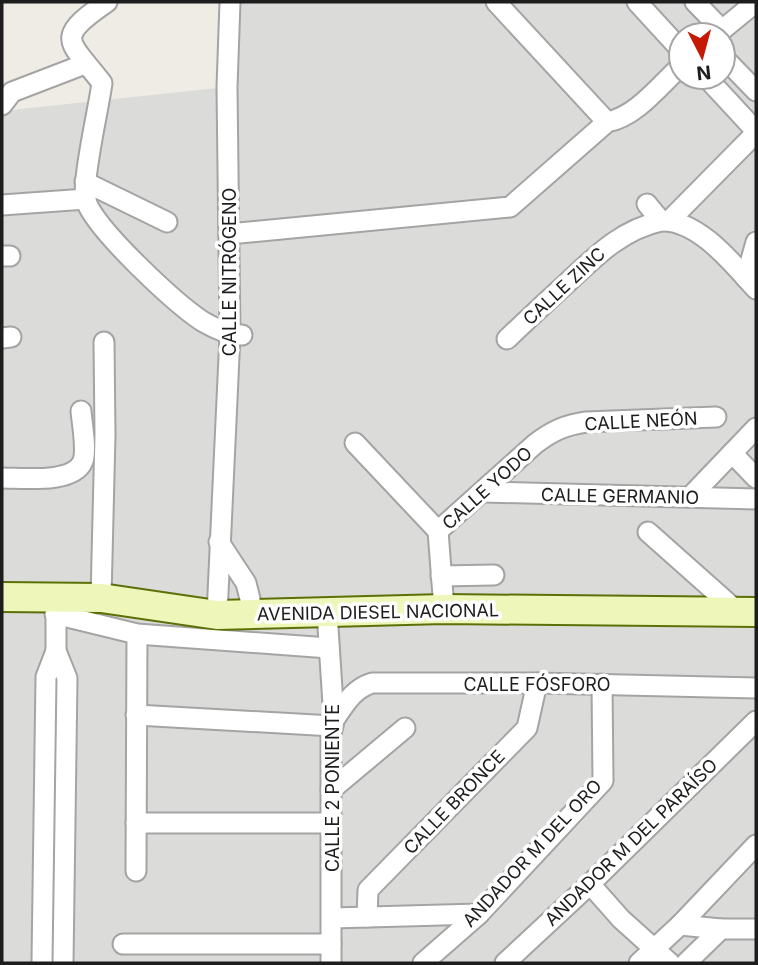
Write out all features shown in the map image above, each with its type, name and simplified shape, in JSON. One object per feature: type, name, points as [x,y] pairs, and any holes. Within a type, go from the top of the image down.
[{"type":"street","points":[[107,2],[87,16],[71,36],[71,45],[102,83],[85,191],[94,215],[130,258],[164,290],[202,321],[237,335]]},
{"type":"street","name":"CALLE NITRÓGENO","points":[[217,615],[219,542],[237,335],[230,277],[229,234],[227,87],[230,2]]},
{"type":"street","points":[[496,2],[607,122]]},
{"type":"street","points":[[637,2],[667,35]]},
{"type":"street","points":[[695,2],[710,21]]},
{"type":"street","points":[[733,21],[756,2]]},
{"type":"street","points":[[2,105],[12,93],[85,64]]},
{"type":"street","points":[[737,71],[756,91]]},
{"type":"street","points":[[229,234],[510,206],[607,122],[632,111],[667,78]]},
{"type":"street","points":[[719,91],[756,132]]},
{"type":"street","name":"CALLE ZINC","points":[[507,339],[602,249],[626,233],[647,224],[665,221],[756,132]]},
{"type":"street","points":[[2,205],[85,191],[167,222]]},
{"type":"street","points":[[646,204],[665,221],[694,231],[718,247],[751,284]]},
{"type":"street","points":[[751,284],[756,242]]},
{"type":"street","points":[[101,598],[104,342]]},
{"type":"street","points":[[2,478],[58,478],[77,469],[83,462],[84,454],[82,411]]},
{"type":"street","name":"CALLE NEÓN","points":[[566,425],[716,417]]},
{"type":"street","name":"CALLE YODO","points":[[444,609],[438,531],[535,444],[566,425]]},
{"type":"street","points":[[690,497],[747,464],[756,428]]},
{"type":"street","points":[[355,443],[438,531]]},
{"type":"street","name":"CALLE GERMANIO","points":[[484,492],[756,499]]},
{"type":"street","points":[[648,532],[747,612]]},
{"type":"street","points":[[219,542],[246,583],[250,599]]},
{"type":"street","points":[[441,576],[495,575]]},
{"type":"street","name":"AVENIDA DIESEL NACIONAL","points":[[2,597],[55,606],[101,598],[217,615],[444,609],[747,612]]},
{"type":"street","points":[[63,963],[67,678],[56,651],[55,606],[137,634],[329,648]]},
{"type":"street","name":"CALLE 2 PONIENTE","points":[[327,612],[333,723],[331,953]]},
{"type":"street","points":[[136,871],[137,634]]},
{"type":"street","points":[[42,962],[46,677],[56,651]]},
{"type":"street","name":"CALLE FÓSFORO","points":[[333,723],[350,697],[362,686],[372,683],[537,683],[756,688]]},
{"type":"street","name":"CALLE BRONCE","points":[[367,917],[368,890],[527,728],[537,683]]},
{"type":"street","name":"ANDADOR M DEL ORO","points":[[423,963],[479,914],[603,781],[602,684]]},
{"type":"street","points":[[136,715],[333,723]]},
{"type":"street","name":"ANDADOR M DEL PARAÍSO","points":[[505,963],[590,884],[756,720]]},
{"type":"street","points":[[331,790],[405,728]]},
{"type":"street","points":[[42,815],[65,817]]},
{"type":"street","points":[[136,823],[331,823]]},
{"type":"street","points":[[639,963],[680,925],[756,845]]},
{"type":"street","points":[[590,884],[621,919],[670,963]]},
{"type":"street","points":[[332,918],[479,914]]},
{"type":"street","points":[[680,925],[756,929]]},
{"type":"street","points":[[686,963],[721,929]]},
{"type":"street","points":[[123,944],[331,953]]},
{"type":"shaded area","points":[[228,2],[756,2],[756,963],[2,963],[2,111],[227,87]]}]
